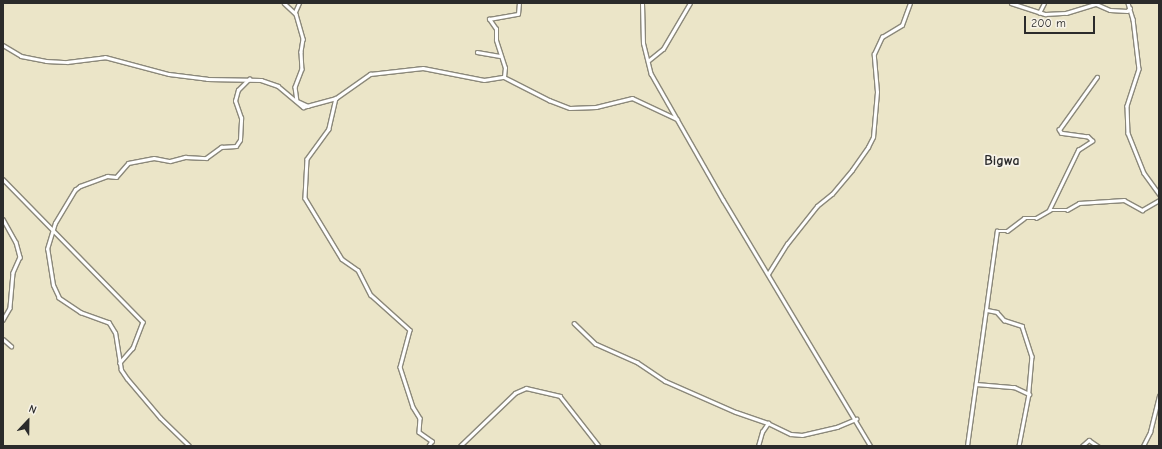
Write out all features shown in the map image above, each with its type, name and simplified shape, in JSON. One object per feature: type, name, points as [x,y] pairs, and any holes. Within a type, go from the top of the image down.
[{"type":"street","points":[[284,3],[295,12],[304,41],[301,52],[302,69],[295,82],[296,97],[298,101],[308,106]]},
{"type":"street","points":[[295,12],[299,3]]},
{"type":"street","points":[[504,77],[504,65],[495,39],[496,29],[490,18],[518,14],[519,3]]},
{"type":"street","points":[[642,3],[643,38],[651,74],[768,274],[856,419],[870,446]]},
{"type":"street","points":[[648,61],[663,49],[690,3]]},
{"type":"street","points":[[768,274],[790,239],[817,206],[832,194],[852,170],[868,147],[873,137],[877,92],[874,54],[882,37],[902,25],[910,3]]},
{"type":"street","points":[[1010,3],[1039,13],[1066,13],[1096,4],[1113,11],[1127,11],[1130,8]]},
{"type":"street","points":[[1039,13],[1044,3]]},
{"type":"street","points":[[1128,3],[1139,69],[1127,106],[1128,133],[1144,173],[1159,194]]},
{"type":"street","points":[[3,46],[21,56],[46,61],[105,57],[169,74],[207,79],[249,79],[275,84],[299,105],[308,106],[336,98],[364,77],[379,72],[423,68],[484,80],[504,77],[549,100],[570,108],[596,107],[632,98],[677,119]]},
{"type":"street","points":[[477,52],[500,56]]},
{"type":"street","points":[[1049,210],[1078,150],[1092,141],[1083,136],[1061,133],[1059,130],[1097,78]]},
{"type":"street","points":[[190,446],[138,393],[123,373],[115,333],[109,323],[76,310],[57,295],[46,258],[53,230],[76,189],[108,176],[116,177],[128,163],[158,158],[170,161],[185,157],[206,158],[219,148],[236,146],[240,140],[241,118],[235,101],[238,90],[249,79]]},
{"type":"street","points":[[336,98],[329,129],[306,162],[305,198],[342,259],[358,270],[371,295],[410,330],[400,367],[413,407],[420,418],[419,432],[432,441],[429,446]]},
{"type":"street","points":[[3,179],[143,322],[133,348],[120,363]]},
{"type":"street","points":[[968,446],[982,330],[987,310],[997,230],[1007,231],[1023,218],[1036,218],[1049,210],[1067,210],[1079,203],[1124,200],[1142,210],[1159,200]]},
{"type":"street","points":[[3,219],[16,242],[20,257],[13,273],[10,308],[3,320]]},
{"type":"street","points":[[987,310],[997,312],[1004,320],[1022,326],[1032,356],[1029,394],[1019,446]]},
{"type":"street","points":[[574,323],[596,344],[638,362],[665,381],[736,412],[768,423],[791,434],[802,435],[836,427],[856,419]]},
{"type":"street","points":[[3,339],[11,346]]},
{"type":"street","points":[[976,384],[1014,387],[1029,394]]},
{"type":"street","points":[[460,446],[522,388],[560,396],[599,446]]},
{"type":"street","points":[[1143,446],[1152,426],[1159,396]]},
{"type":"street","points":[[758,446],[762,432],[768,423]]},
{"type":"street","points":[[1082,446],[1089,440],[1098,446]]},
{"type":"district","name":"Bigwa","points":[[1002,161]]}]
